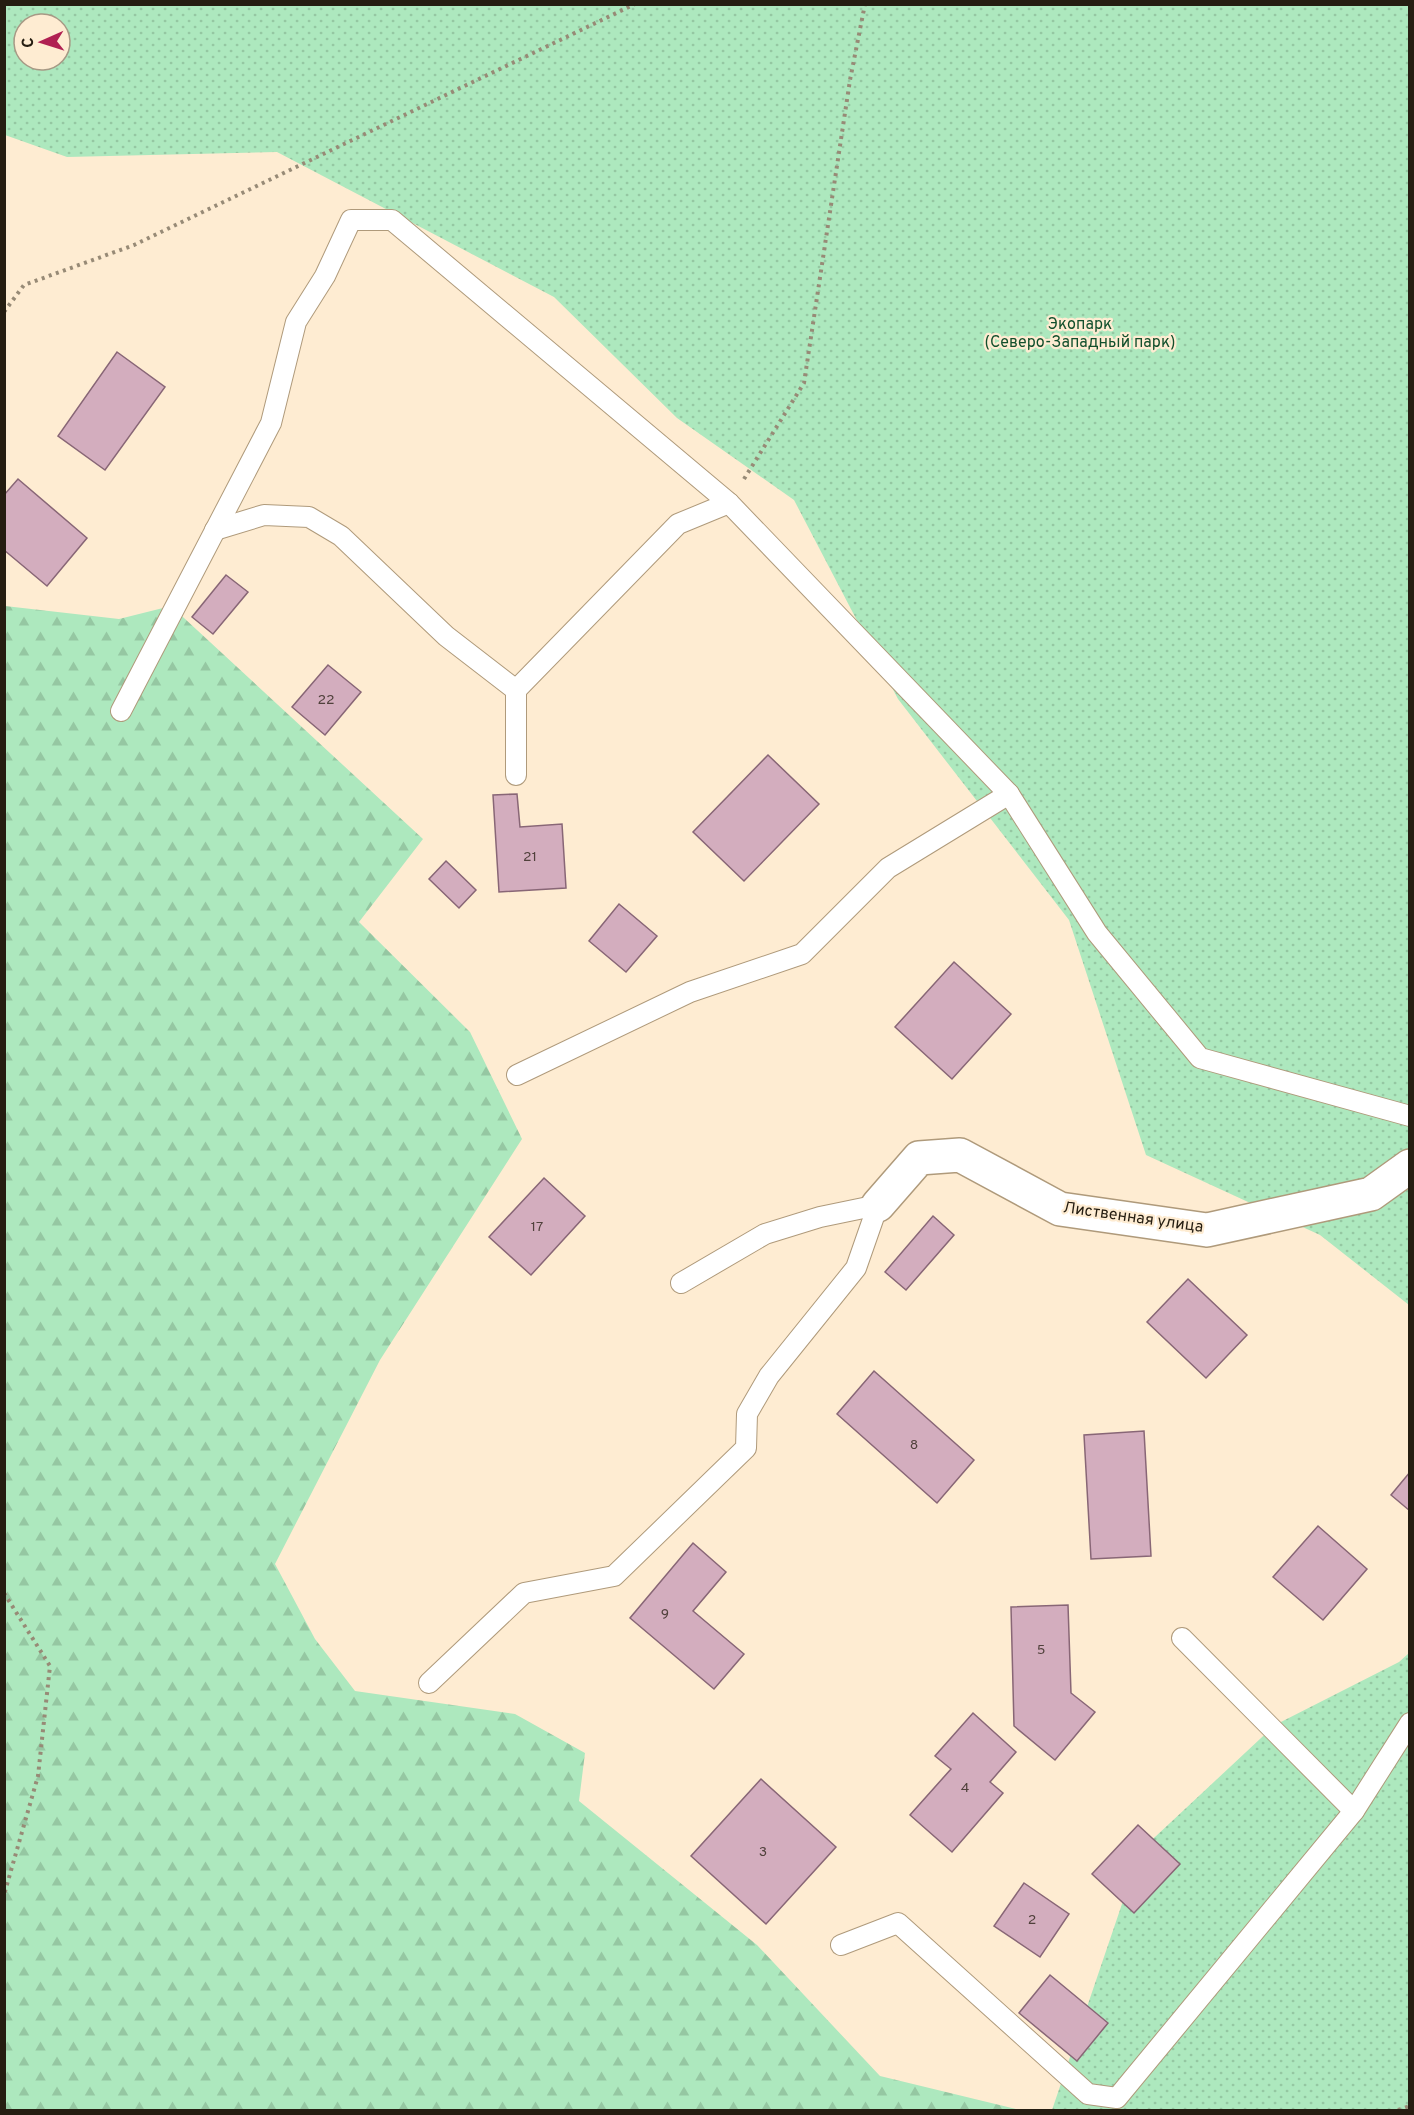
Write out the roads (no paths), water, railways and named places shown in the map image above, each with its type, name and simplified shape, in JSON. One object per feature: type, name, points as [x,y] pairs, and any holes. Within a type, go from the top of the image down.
[{"type":"street","name":"Лиственная улица","points":[[878,1205],[919,1158],[960,1155],[1060,1209],[1207,1230],[1371,1194],[1410,1166]]},
{"type":"lane","points":[[121,711],[271,423],[296,322],[325,276],[351,220],[393,220],[729,504],[1010,794],[1097,933],[1200,1058],[1410,1116]]},
{"type":"lane","points":[[516,775],[516,690],[678,524],[729,504]]},
{"type":"lane","points":[[215,530],[264,515],[309,517],[341,536],[446,636],[516,690]]},
{"type":"lane","points":[[517,1075],[690,992],[802,954],[888,868],[1010,794]]},
{"type":"lane","points":[[681,1283],[765,1233],[820,1217],[878,1205]]},
{"type":"lane","points":[[429,1683],[524,1593],[614,1576],[746,1448],[747,1414],[769,1376],[856,1268],[878,1205]]},
{"type":"lane","points":[[1182,1638],[1354,1811]]},
{"type":"lane","points":[[841,1945],[898,1923],[1088,2094],[1117,2098],[1354,1811],[1410,1723]]},
{"type":"park label","name":"Экопарк (Северо-Западный парк)","points":[[1080,334]]}]
